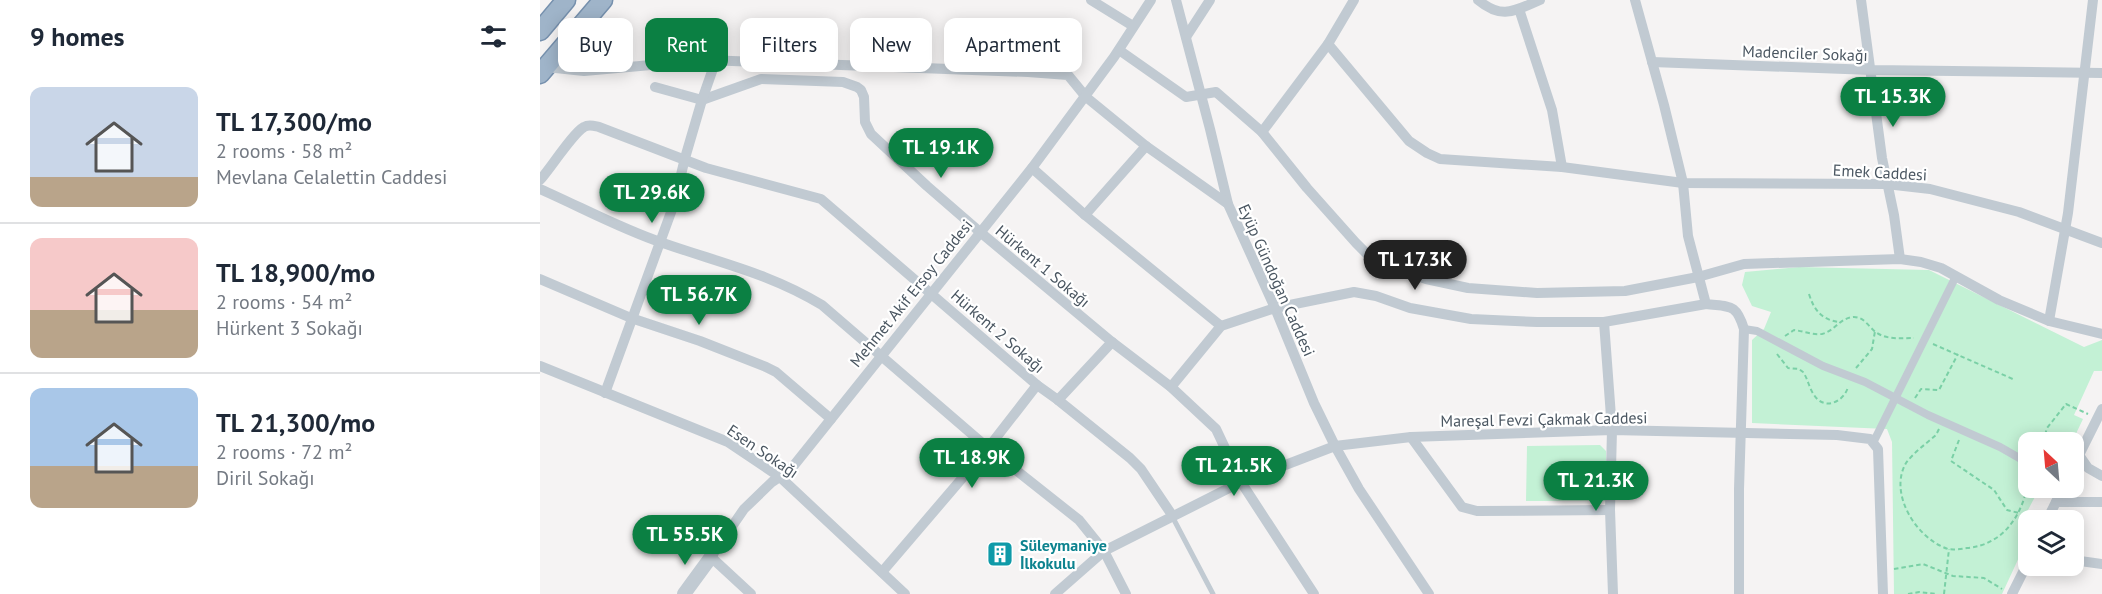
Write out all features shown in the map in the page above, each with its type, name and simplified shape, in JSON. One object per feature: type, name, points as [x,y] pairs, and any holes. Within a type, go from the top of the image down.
[{"type":"highway","points":[[540,31],[567,0]]},
{"type":"highway","points":[[543,70],[603,0]]},
{"type":"street","points":[[1091,0],[1133,26]]},
{"type":"street","name":"Mehmet Akif Ersoy Caddesi","points":[[684,594],[744,509],[791,469],[1032,168],[1086,97],[1151,0]]},
{"type":"street","points":[[1176,0],[1228,204]]},
{"type":"street","points":[[1186,37],[1210,0]]},
{"type":"street","points":[[1262,132],[1328,44],[1354,0]]},
{"type":"street","points":[[1479,0],[1491,10],[1504,12],[1519,9],[1540,0]]},
{"type":"street","points":[[1635,0],[1683,183],[1688,236],[1706,304]]},
{"type":"street","points":[[1861,0],[1886,184],[1894,215],[1900,259]]},
{"type":"street","points":[[2049,321],[2065,230],[2093,0]]},
{"type":"street","points":[[1519,9],[1552,110],[1562,166]]},
{"type":"street","name":"Emek Caddesi","points":[[1328,44],[1409,141],[1440,159],[1562,166],[1683,183],[1886,184],[1930,189],[2019,212],[2102,243]]},
{"type":"street","points":[[1119,50],[1186,97],[1216,92],[1262,132],[1307,189],[1371,258],[1391,268],[1426,279],[1468,288],[1537,293],[1625,291],[1698,277],[1744,264],[1900,259],[1941,268],[1954,279],[2049,321],[2102,334]]},
{"type":"street","name":"Eyüp Gündoğan Caddesi","points":[[728,60],[1068,75],[1086,97],[1146,146],[1228,204],[1275,308],[1314,403],[1335,446],[1359,489],[1429,594]]},
{"type":"street","name":"Madenciler Sokağı","points":[[1652,62],[1872,70],[2102,73]]},
{"type":"street","name":"Eyüp Gündoğan Caddesi","points":[[543,70],[584,71],[645,66]]},
{"type":"street","points":[[605,393],[674,204],[685,158],[712,72]]},
{"type":"street","name":"Hürkent 1 Sokağı","points":[[702,100],[761,79],[851,83],[861,90],[865,106],[865,122],[871,134],[927,186],[1112,342],[1171,387],[1216,429],[1241,482],[1314,594]]},
{"type":"street","points":[[655,87],[702,100]]},
{"type":"street","points":[[540,180],[576,135],[584,127],[590,125],[663,153],[685,158]]},
{"type":"street","points":[[1085,214],[1146,146]]},
{"type":"street","name":"Hürkent 2 Sokağı","points":[[685,158],[706,168],[821,199],[1037,385],[1141,469],[1172,515]]},
{"type":"street","points":[[1032,168],[1221,326]]},
{"type":"street","points":[[540,189],[661,242],[754,271],[798,290],[822,305],[988,448],[1079,520],[1104,551],[1126,594]]},
{"type":"street","points":[[540,279],[631,318],[700,341],[766,367],[776,372],[831,418]]},
{"type":"street","points":[[1883,594],[1878,449],[1873,443],[1954,279]]},
{"type":"street","points":[[1171,387],[1221,326],[1275,308],[1354,292],[1376,296],[1410,308],[1471,319],[1537,322],[1604,322],[1706,304],[1732,307],[1739,314],[1743,328],[1739,594]]},
{"type":"street","points":[[1604,322],[1612,430],[1610,510],[1613,594]]},
{"type":"street","points":[[1743,328],[1757,331],[1823,366],[1851,376],[2018,458]]},
{"type":"street","points":[[1058,400],[1112,342]]},
{"type":"street","name":"Esen Sokağı","points":[[540,366],[728,442],[780,477],[905,594]]},
{"type":"street","points":[[882,572],[988,448],[1037,385]]},
{"type":"street","points":[[2084,445],[2100,413]]},
{"type":"street","name":"Mareşal Fevzi Çakmak Caddesi","points":[[1055,594],[1104,551],[1172,515],[1241,482],[1335,446],[1412,437],[1612,430],[1837,435],[1870,439],[1873,443]]},
{"type":"street","points":[[1412,437],[1462,507],[1477,511],[1610,510]]},
{"type":"street","points":[[2084,462],[2088,468],[2102,476]]},
{"type":"street","points":[[2052,510],[2058,498]]},
{"type":"street","points":[[2056,502],[2102,502]]},
{"type":"street","points":[[711,557],[751,594]]},
{"type":"street","points":[[2084,562],[2102,564]]},
{"type":"street","points":[[2012,594],[2021,576]]},
{"type":"lane","points":[[1172,515],[1213,594]]},
{"type":"path","points":[[1809,294],[1817,312],[1827,320],[1838,322]]},
{"type":"path","points":[[1875,331],[1872,349],[1851,376],[1846,395],[1837,402],[1817,399],[1803,372],[1796,368],[1788,368],[1777,352],[1778,342],[1794,330],[1822,334],[1834,328],[1844,319],[1860,318],[1875,331],[1889,338],[1925,339],[2015,380]]},
{"type":"path","points":[[1910,406],[1921,389],[1938,390],[1958,354]]},
{"type":"path","points":[[2047,432],[2066,404],[2100,413]]},
{"type":"path","points":[[1944,422],[1936,435],[1907,461],[1902,473],[1900,485],[1904,503],[1918,527],[1949,549],[1974,548],[1997,537],[2010,527],[2018,515]]},
{"type":"path","points":[[1963,431],[1951,461],[1994,490],[2007,510],[2018,513]]},
{"type":"path","points":[[1944,594],[1949,549]]},
{"type":"path","points":[[1882,570],[1902,569],[1923,564],[1953,576],[1984,578],[2012,594]]},
{"type":"path","points":[[1908,594],[1919,592],[1936,594]]},
{"type":"green space","points":[[1799,267],[1929,270],[2084,347],[2102,340],[2102,371],[2094,371],[2074,415],[2083,419],[2077,432],[2018,432],[2018,498],[2034,498],[2028,510],[2018,510],[2018,560],[2002,594],[1894,594],[1892,442],[1887,429],[1752,423],[1752,340],[1764,329],[1771,312],[1752,306],[1742,285],[1745,272]]},
{"type":"green space","points":[[1600,445],[1606,451],[1607,501],[1526,501],[1527,446]]},
{"type":"place","name":"Süleymaniye İlkokulu","points":[[1000,554]]}]
